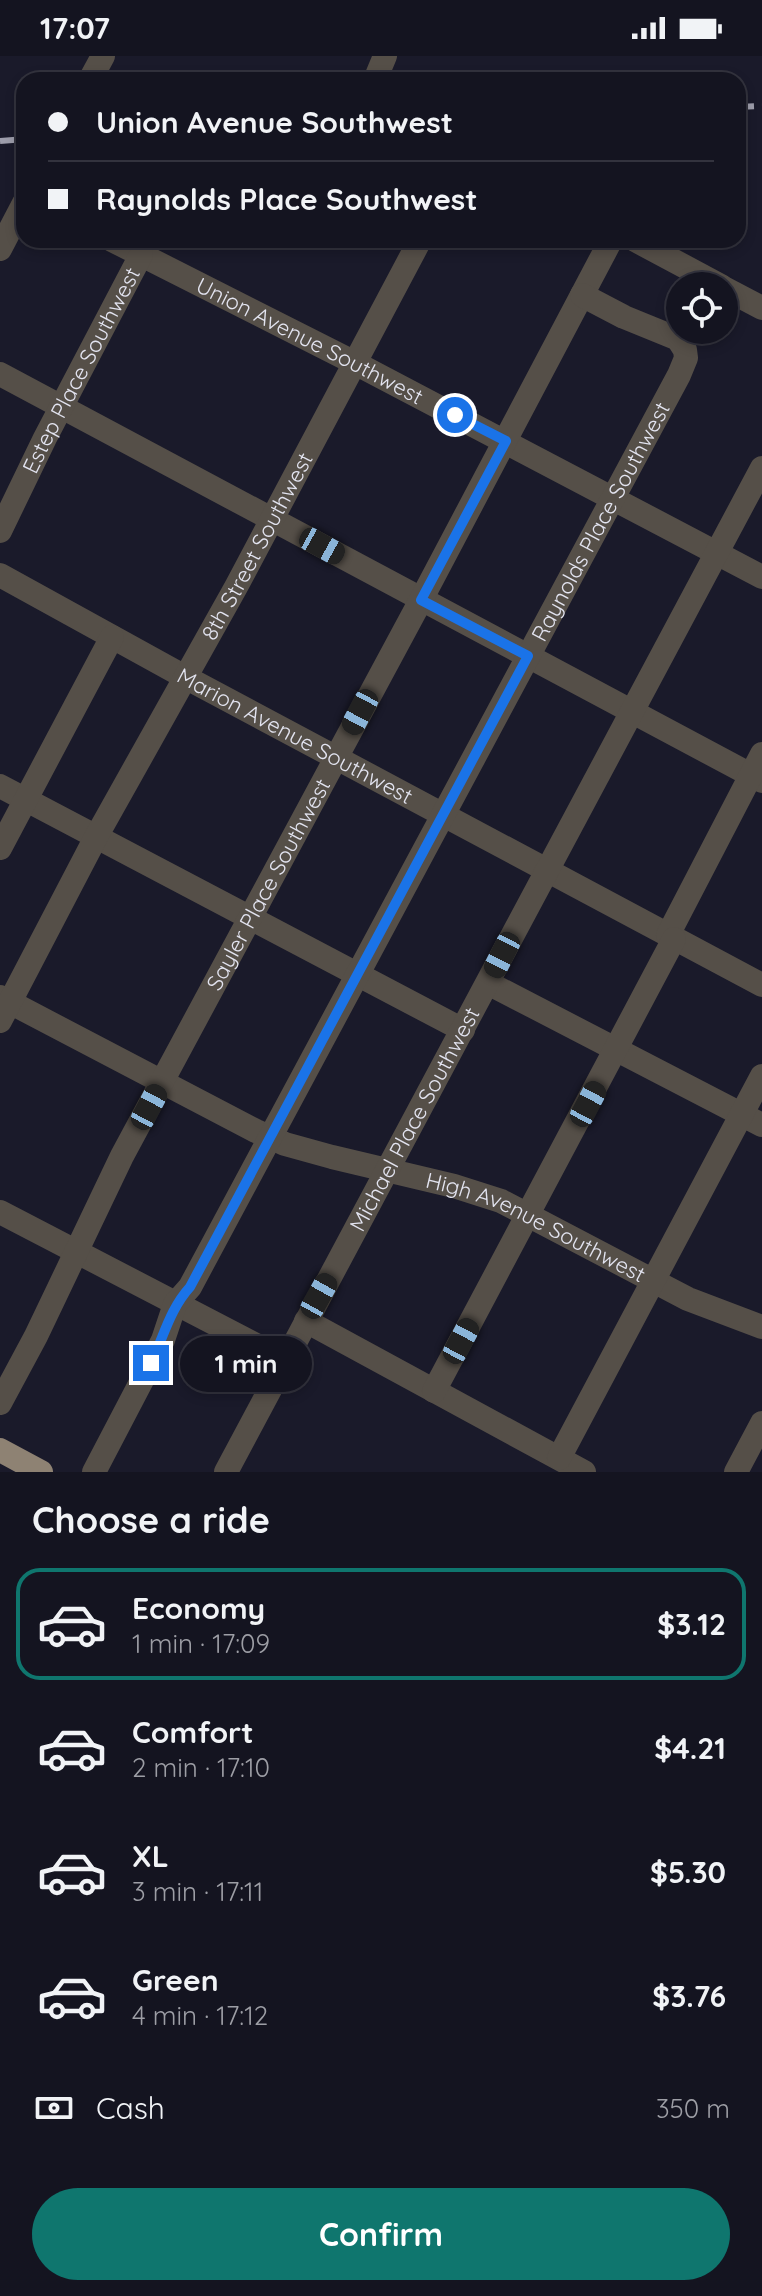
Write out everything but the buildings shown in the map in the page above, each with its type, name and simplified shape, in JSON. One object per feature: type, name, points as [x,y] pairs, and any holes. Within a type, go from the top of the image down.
[{"type":"main road","points":[[0,1450],[41,1472]]},
{"type":"street","points":[[0,249],[16,218]]},
{"type":"street","name":"Union Avenue Southwest","points":[[128,248],[506,441],[762,577]]},
{"type":"street","name":"8th Street Southwest","points":[[3,1007],[272,518],[416,248]]},
{"type":"street","name":"Sayler Place Southwest","points":[[0,1403],[162,1082],[607,248]]},
{"type":"street","points":[[650,248],[694,272]]},
{"type":"street","name":"Estep Place Southwest","points":[[0,531],[141,255]]},
{"type":"street","name":"Raynolds Place Southwest","points":[[94,1472],[163,1340],[175,1304],[190,1287],[679,375],[686,358],[678,339],[624,317],[582,295]]},
{"type":"street","points":[[738,295],[762,308]]},
{"type":"street","points":[[0,374],[632,711],[758,770],[671,937],[618,1048],[434,1391]]},
{"type":"street","name":"Michael Place Southwest","points":[[226,1472],[762,468]]},
{"type":"street","name":"Marion Avenue Southwest","points":[[0,575],[762,985]]},
{"type":"street","points":[[0,848],[112,637]]},
{"type":"street","points":[[0,786],[463,1030]]},
{"type":"street","points":[[488,983],[618,1048],[751,1120]]},
{"type":"street","name":"High Avenue Southwest","points":[[3,1007],[162,1082],[270,1138],[490,1197],[714,1310],[762,1327]]},
{"type":"street","points":[[559,1458],[654,1281],[751,1120],[762,1076]]},
{"type":"street","points":[[0,1212],[285,1360]]},
{"type":"street","points":[[306,1321],[584,1472]]},
{"type":"street","points":[[736,1472],[760,1433]]},
{"type":"railway","points":[[746,107],[762,106]]},
{"type":"railway","points":[[0,141],[16,140]]},
{"type":"route","points":[[151,1363],[163,1340],[175,1304],[190,1287],[528,656],[421,600],[506,441],[455,415]]}]
